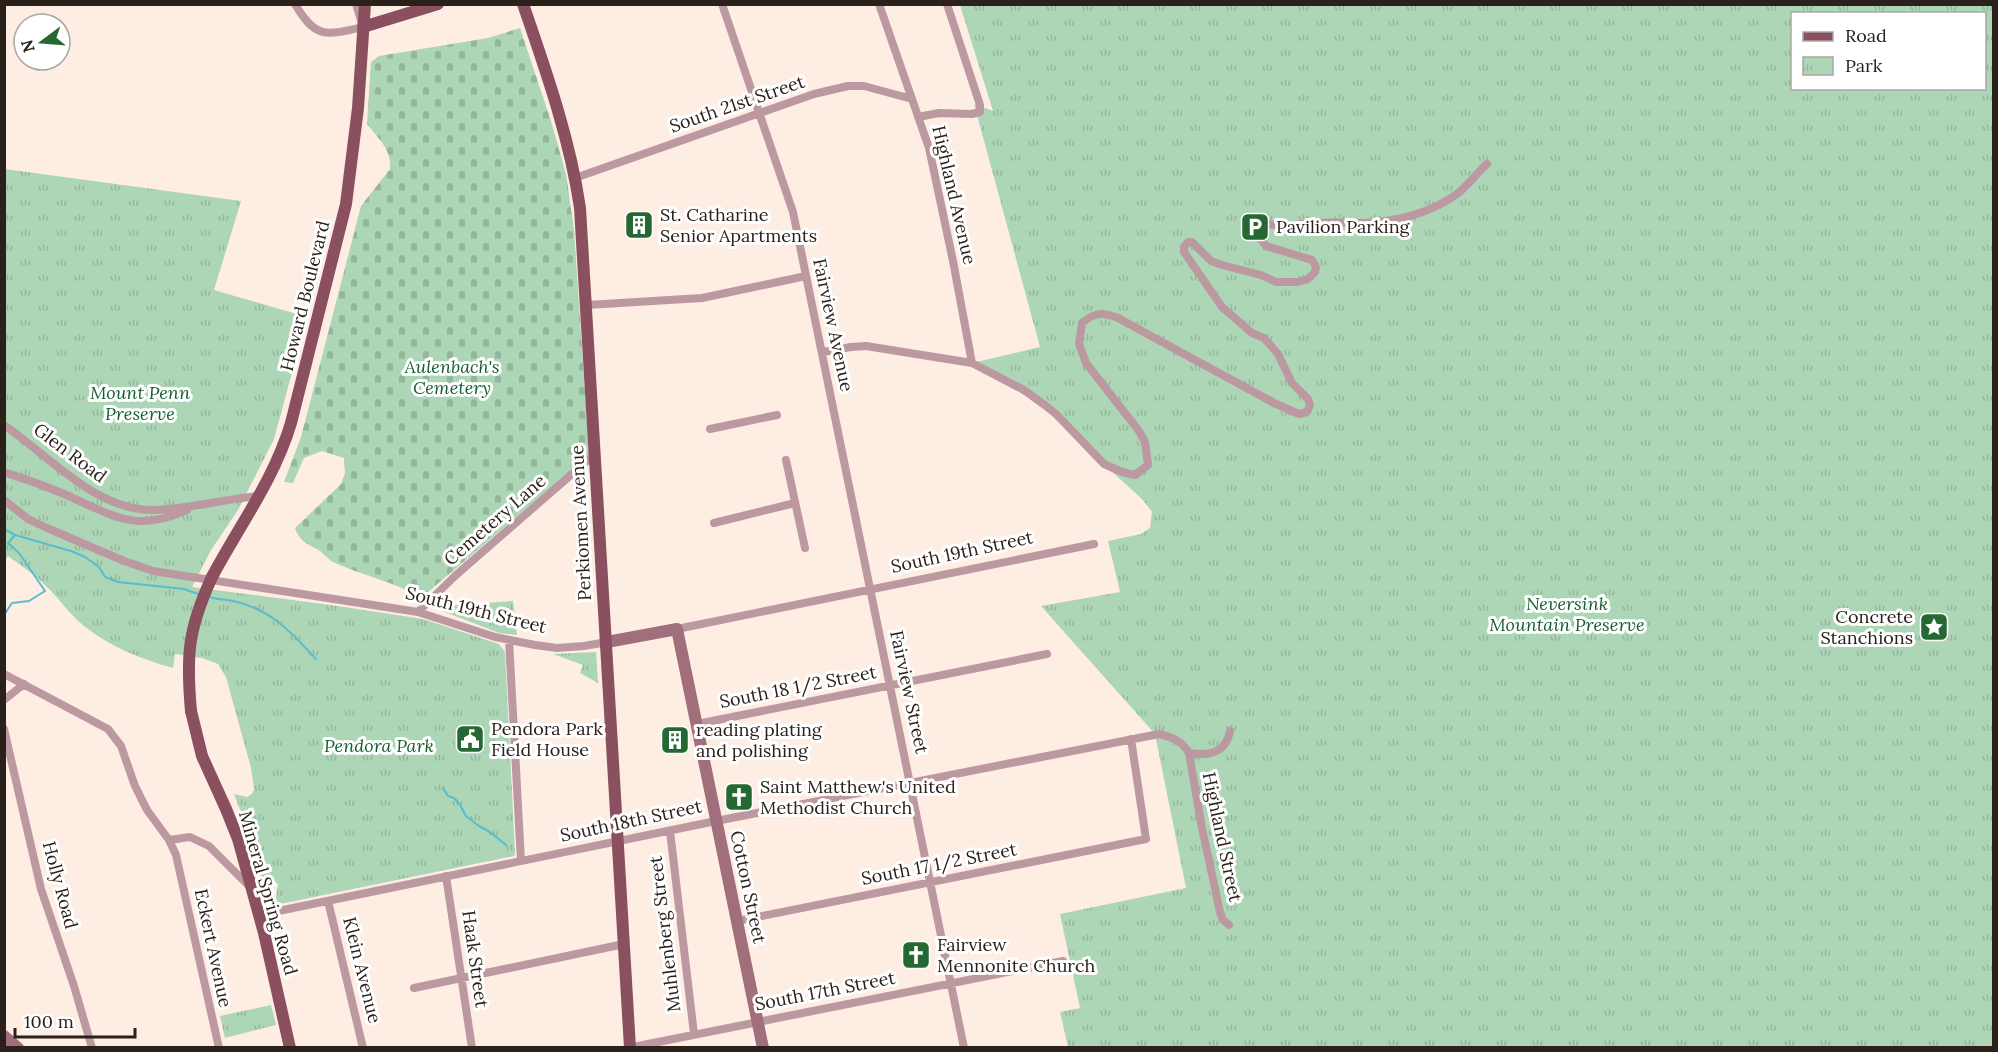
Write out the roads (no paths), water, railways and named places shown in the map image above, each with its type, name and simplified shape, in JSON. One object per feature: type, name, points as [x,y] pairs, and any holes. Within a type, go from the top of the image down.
[{"type":"main road","name":"Howard Boulevard","points":[[212,577],[279,458],[291,423],[346,204],[357,118],[365,4]]},
{"type":"main road","name":"Perkiomen Avenue","points":[[523,4],[546,74],[575,178],[582,234],[629,1047]]},
{"type":"main road","points":[[363,27],[431,6]]},
{"type":"main road","name":"Mineral Spring Road","points":[[212,577],[201,600],[191,636],[188,669],[191,711],[202,756],[238,839],[259,915],[290,1047]]},
{"type":"street","points":[[294,4],[305,20],[318,32],[336,33],[363,27],[356,4]]},
{"type":"street","name":"Fairview Avenue","points":[[722,4],[793,212],[871,589]]},
{"type":"street","name":"Highland Avenue","points":[[879,4],[929,148],[972,363]]},
{"type":"street","points":[[918,117],[939,112],[963,114],[980,112],[980,105],[947,4]]},
{"type":"street","name":"South 21st Street","points":[[575,178],[814,94],[848,86],[874,88],[912,99]]},
{"type":"street","points":[[822,352],[851,346],[866,346],[972,363],[1024,390],[1051,410],[1104,464],[1135,475],[1148,465],[1144,442],[1139,430],[1086,363],[1079,344],[1082,322],[1099,313],[1118,318],[1274,403],[1299,414],[1307,412],[1310,405],[1308,399],[1292,383],[1278,354],[1264,338],[1252,333],[1222,307],[1189,261],[1184,247],[1188,242],[1192,242],[1211,261],[1262,275],[1276,282],[1298,282],[1308,279],[1315,272],[1316,267],[1312,260],[1266,246],[1258,236],[1259,226],[1329,222],[1363,223],[1402,219],[1438,205],[1458,193],[1487,164]]},
{"type":"street","points":[[586,305],[702,298],[806,276]]},
{"type":"street","points":[[710,429],[777,415]]},
{"type":"street","name":"Glen Road","points":[[4,425],[79,483],[103,498],[123,506],[152,510],[193,507],[218,501],[259,496]]},
{"type":"street","name":"Cemetery Lane","points":[[418,612],[456,575],[595,454]]},
{"type":"street","points":[[786,460],[805,548]]},
{"type":"street","points":[[4,472],[74,498],[121,519],[150,521],[193,507]]},
{"type":"street","name":"South 19th Street","points":[[4,500],[28,519],[47,528],[124,561],[153,570],[418,612],[509,640],[557,648],[607,642],[1094,544]]},
{"type":"street","points":[[714,523],[795,503]]},
{"type":"street","name":"Fairview Street","points":[[871,589],[964,1047]]},
{"type":"street","name":"Cotton Street","points":[[677,628],[763,1047]]},
{"type":"street","points":[[509,640],[521,861]]},
{"type":"street","name":"South 18 1/2 Street","points":[[697,724],[1047,654]]},
{"type":"street","name":"Eckert Avenue","points":[[4,674],[108,729],[121,746],[135,786],[147,810],[170,840],[176,855],[219,1047]]},
{"type":"street","points":[[4,700],[24,684]]},
{"type":"street","name":"Holly Road","points":[[4,729],[41,889],[92,1047]]},
{"type":"street","name":"Highland Street","points":[[1229,925],[1223,920],[1220,912],[1187,749],[1205,755],[1218,750],[1228,740],[1230,731]]},
{"type":"street","name":"South 18th Street","points":[[259,915],[1131,739],[1160,734],[1173,737],[1187,749]]},
{"type":"street","name":"South 17 1/2 Street","points":[[737,921],[1146,839],[1131,739]]},
{"type":"street","name":"Muhlenberg Street","points":[[670,831],[694,1034]]},
{"type":"street","points":[[170,840],[190,837],[209,846],[251,888]]},
{"type":"street","name":"Haak Street","points":[[446,876],[472,1047]]},
{"type":"street","name":"Klein Avenue","points":[[328,901],[363,1047]]},
{"type":"street","points":[[414,988],[624,944]]},
{"type":"street","name":"South 17th Street","points":[[629,1047],[675,1043],[694,1034],[1063,961]]},
{"type":"street","points":[[4,1036],[18,1047]]},
{"type":"waterway","points":[[4,529],[15,535],[85,557],[99,567],[105,577],[118,582],[184,589],[201,595]]},
{"type":"waterway","points":[[4,615],[12,603],[29,601],[45,591],[19,553],[8,543],[15,535]]},
{"type":"waterway","points":[[210,597],[246,605],[269,616],[289,631],[316,659]]},
{"type":"waterway","points":[[443,788],[448,796],[454,798],[460,805],[466,816],[506,845]]},
{"type":"place","name":"St. Catharine Senior Apartments","points":[[639,225]]},
{"type":"place","name":"Pavilion Parking","points":[[1255,227]]},
{"type":"place","name":"Concrete Stanchions","points":[[1934,627]]},
{"type":"place","name":"Pendora Park Field House","points":[[470,739]]},
{"type":"place","name":"reading plating and polishing","points":[[675,740]]},
{"type":"place","name":"Saint Matthew's United Methodist Church","points":[[739,797]]},
{"type":"place","name":"Fairview Mennonite Church","points":[[916,955]]},
{"type":"park label","name":"Aulenbach's Cemetery","points":[[452,377]]},
{"type":"park label","name":"Mount Penn Preserve","points":[[140,403]]},
{"type":"park label","name":"Neversink Mountain Preserve","points":[[1567,614]]},
{"type":"park label","name":"Pendora Park","points":[[379,746]]}]
